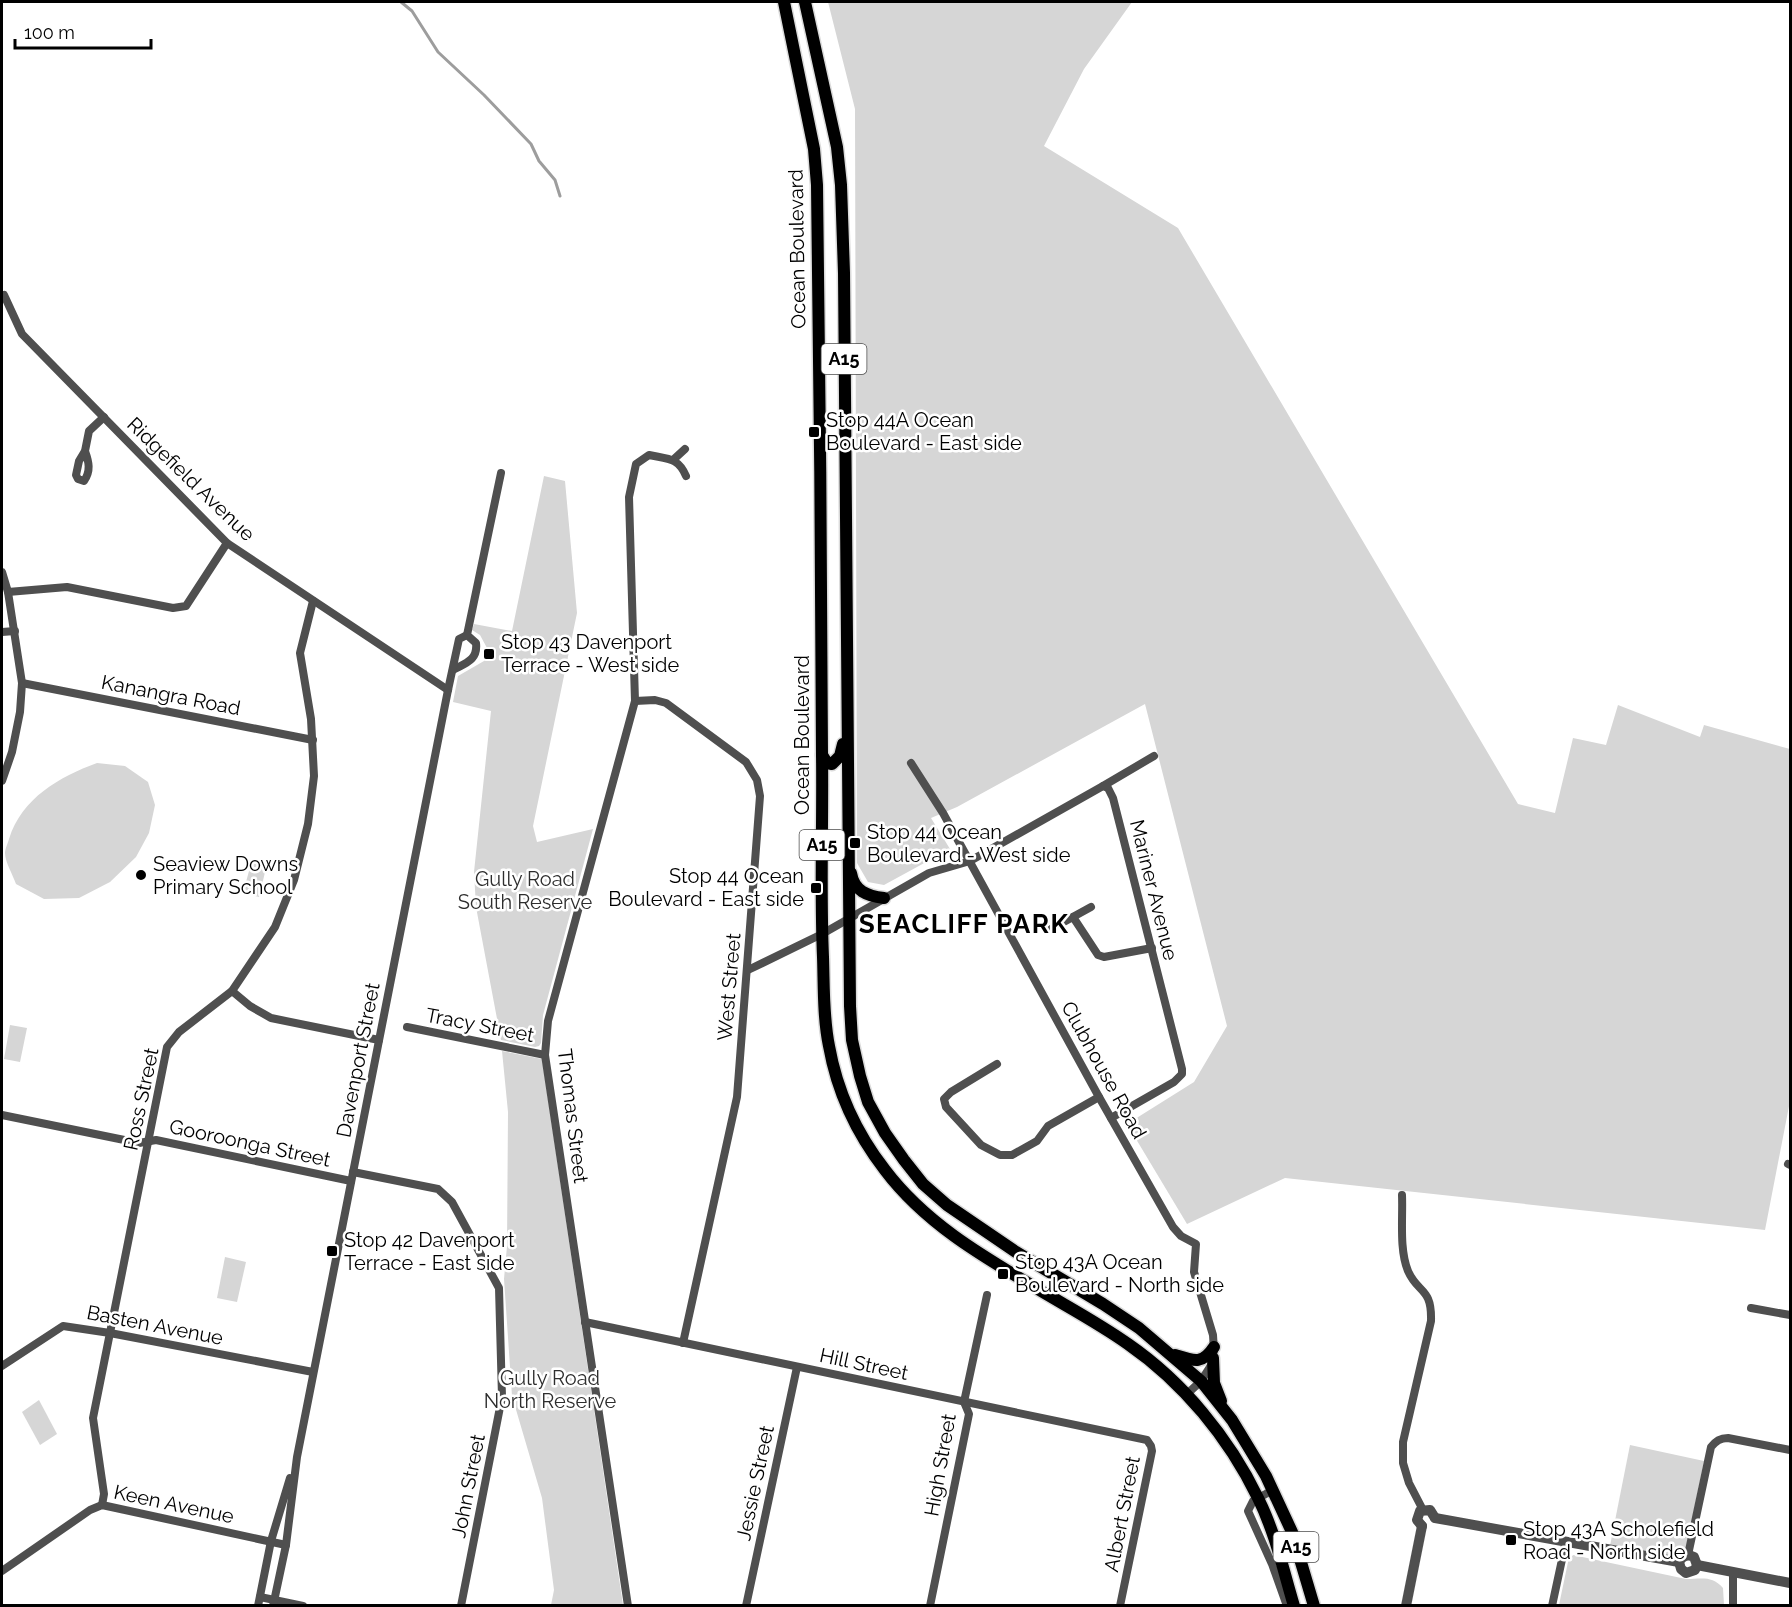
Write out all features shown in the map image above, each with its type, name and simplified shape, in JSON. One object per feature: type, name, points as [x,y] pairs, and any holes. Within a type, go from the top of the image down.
[{"type":"main road","name":"Ocean Boulevard","points":[[784,2],[814,149],[817,185],[822,934],[825,1010],[829,1045],[837,1080],[858,1128],[885,1171],[907,1196],[965,1244],[1130,1345],[1160,1369],[1211,1423],[1232,1452],[1258,1497],[1274,1538],[1294,1605]]},
{"type":"main road","name":"A15","points":[[806,2],[837,147],[841,185],[844,273],[848,918],[852,1040],[868,1102],[885,1133],[923,1184],[969,1221],[1139,1328],[1201,1381],[1225,1412],[1266,1476],[1292,1532],[1314,1605]]},
{"type":"main road","points":[[822,755],[827,763],[832,764],[837,761],[843,744],[847,719]]},
{"type":"main road","points":[[848,845],[852,878],[856,886],[861,893],[884,898]]},
{"type":"main road","points":[[1168,1353],[1192,1360],[1200,1360],[1214,1353]]},
{"type":"main road","points":[[1214,1353],[1214,1383],[1225,1412]]},
{"type":"street","name":"Ridgefield Avenue","points":[[4,295],[22,334],[227,543],[448,690]]},
{"type":"street","points":[[85,451],[89,430],[104,417]]},
{"type":"street","points":[[685,449],[673,460],[681,465],[686,476]]},
{"type":"street","name":"Thomas Street","points":[[628,1605],[545,1055],[548,1021],[635,701],[629,497],[636,464],[649,455],[673,460]]},
{"type":"street","name":"Davenport Street","points":[[467,635],[501,473]]},
{"type":"street","points":[[8,592],[67,587],[173,608],[186,606],[227,543]]},
{"type":"street","points":[[2,572],[8,592],[22,683],[20,712],[12,752],[2,781]]},
{"type":"street","name":"Ross Street","points":[[102,1505],[104,1494],[93,1418],[167,1047],[179,1032],[232,991],[275,927],[294,880],[309,825],[314,776],[313,740],[300,653],[313,601]]},
{"type":"street","points":[[2,632],[15,631]]},
{"type":"street","name":"Davenport Street","points":[[297,1457],[448,690],[459,639],[467,635]]},
{"type":"street","name":"Davenport Street","points":[[453,670],[473,659],[477,652],[476,643],[467,635]]},
{"type":"street","name":"Kanangra Road","points":[[22,683],[313,740]]},
{"type":"street","name":"West Street","points":[[635,701],[655,700],[666,703],[746,762],[757,780],[760,796],[737,1097],[683,1343]]},
{"type":"street","points":[[748,970],[822,934],[929,873],[970,861],[1154,756]]},
{"type":"street","name":"Clubhouse Road","points":[[911,763],[943,813],[1173,1227],[1181,1236],[1196,1244],[1194,1272],[1213,1335],[1214,1353]]},
{"type":"street","name":"Mariner Avenue","points":[[1103,786],[1108,788],[1113,798],[1182,1069],[1182,1074],[1174,1082],[1111,1118]]},
{"type":"street","points":[[1051,929],[1092,907]]},
{"type":"street","points":[[1073,917],[1098,955],[1104,957],[1152,948]]},
{"type":"street","points":[[232,991],[250,1006],[271,1018],[379,1040]]},
{"type":"street","name":"Tracy Street","points":[[407,1027],[545,1055]]},
{"type":"street","points":[[998,1064],[951,1092],[944,1099],[946,1107],[981,1145],[1000,1155],[1012,1155],[1037,1141],[1048,1126],[1099,1097]]},
{"type":"street","name":"Gooroonga Street","points":[[2,1115],[139,1143],[156,1140],[352,1177]]},
{"type":"street","name":"John Street","points":[[352,1177],[438,1189],[443,1192],[452,1202],[499,1288],[502,1397],[461,1605]]},
{"type":"street","points":[[1402,1195],[1403,1243],[1408,1272],[1432,1304],[1431,1321],[1403,1442],[1403,1463],[1409,1483],[1423,1510]]},
{"type":"street","name":"High Street","points":[[930,1605],[969,1414],[964,1402],[987,1295]]},
{"type":"street","points":[[1751,1308],[1791,1315]]},
{"type":"street","name":"Hill Street","points":[[585,1322],[1137,1438]]},
{"type":"street","name":"Basten Avenue","points":[[2,1366],[63,1326],[313,1372]]},
{"type":"street","points":[[1186,1395],[1201,1381],[1211,1367],[1214,1353]]},
{"type":"street","name":"Jessie Street","points":[[746,1605],[797,1366]]},
{"type":"street","name":"Albert Street","points":[[1120,1605],[1152,1451],[1147,1440],[1137,1438]]},
{"type":"street","points":[[1435,1518],[1684,1559],[1694,1557],[1697,1565],[1695,1570],[1686,1573],[1681,1569],[1684,1559],[1711,1447],[1713,1444],[1721,1438],[1728,1438],[1791,1450]]},
{"type":"street","points":[[297,1457],[271,1541],[259,1601],[303,1605]]},
{"type":"street","points":[[274,1603],[286,1545],[297,1457]]},
{"type":"street","points":[[1273,1490],[1258,1497],[1250,1506],[1250,1516],[1272,1564],[1287,1605]]},
{"type":"street","name":"Keen Avenue","points":[[2,1571],[90,1510],[102,1505],[286,1545]]},
{"type":"street","points":[[1423,1510],[1432,1512],[1435,1518]]},
{"type":"street","points":[[1423,1510],[1417,1516],[1422,1526],[1429,1527],[1435,1518]]},
{"type":"street","points":[[1406,1605],[1422,1526]]},
{"type":"street","points":[[1552,1605],[1566,1541]]},
{"type":"street","points":[[1697,1565],[1791,1583]]},
{"type":"street","points":[[1733,1572],[1734,1605]]},
{"type":"green space","points":[[828,2],[1132,2],[1084,69],[1044,146],[1178,228],[1518,804],[1555,813],[1573,738],[1606,745],[1618,705],[1700,737],[1704,725],[1790,749],[1790,1101],[1765,1230],[1285,1178],[1187,1224],[1127,1124],[1194,1082],[1227,1026],[1145,704],[957,807],[931,818],[950,849],[884,885],[868,882],[857,863],[855,109]]},
{"type":"green space","name":"Gully Road South Reserve","points":[[544,476],[565,481],[577,613],[533,826],[537,842],[593,829],[543,1015],[541,1043],[535,1047],[501,1040],[476,907],[474,872],[491,711],[453,702],[458,676],[484,661],[487,648],[480,635],[472,630],[474,624],[512,631]]},
{"type":"green space","points":[[97,763],[125,766],[148,782],[155,805],[149,833],[136,857],[110,882],[79,898],[44,899],[16,884],[5,857],[9,839],[23,812],[44,791],[69,775]]},
{"type":"green space","points":[[252,860],[267,864],[259,897],[243,893]]},
{"type":"green space","points":[[10,1025],[27,1028],[20,1062],[4,1059]]},
{"type":"green space","name":"Gully Road North Reserve","points":[[502,1051],[542,1059],[623,1605],[551,1605],[554,1590],[542,1498],[512,1396],[504,1279],[507,1246],[508,1112]]},
{"type":"green space","points":[[225,1257],[246,1262],[237,1302],[217,1298]]},
{"type":"green space","points":[[39,1400],[57,1434],[40,1445],[22,1412]]},
{"type":"green space","points":[[1630,1445],[1704,1461],[1685,1553],[1678,1559],[1610,1546]]},
{"type":"green space","points":[[1573,1555],[1686,1579],[1710,1579],[1723,1588],[1724,1605],[1559,1605],[1568,1562]]},
{"type":"waterway","points":[[401,2],[412,11],[438,52],[531,144],[539,161],[555,180],[560,196]]},
{"type":"place","name":"Stop 44A Ocean Boulevard - East side","points":[[814,432]]},
{"type":"place","name":"Stop 43 Davenport Terrace - West side","points":[[489,654]]},
{"type":"place","name":"Stop 44 Ocean Boulevard - West side","points":[[855,843]]},
{"type":"place","name":"Seaview Downs Primary School","points":[[141,875]]},
{"type":"place","name":"Stop 44 Ocean Boulevard - East side","points":[[816,888]]},
{"type":"place","name":"Stop 42 Davenport Terrace - East side","points":[[332,1251]]},
{"type":"place","name":"Stop 43A Ocean Boulevard - North side","points":[[1003,1274]]},
{"type":"place","name":"Stop 43A Scholefield Road - North side","points":[[1511,1540]]},
{"type":"district","name":"SEACLIFF PARK","points":[[964,924]]}]
